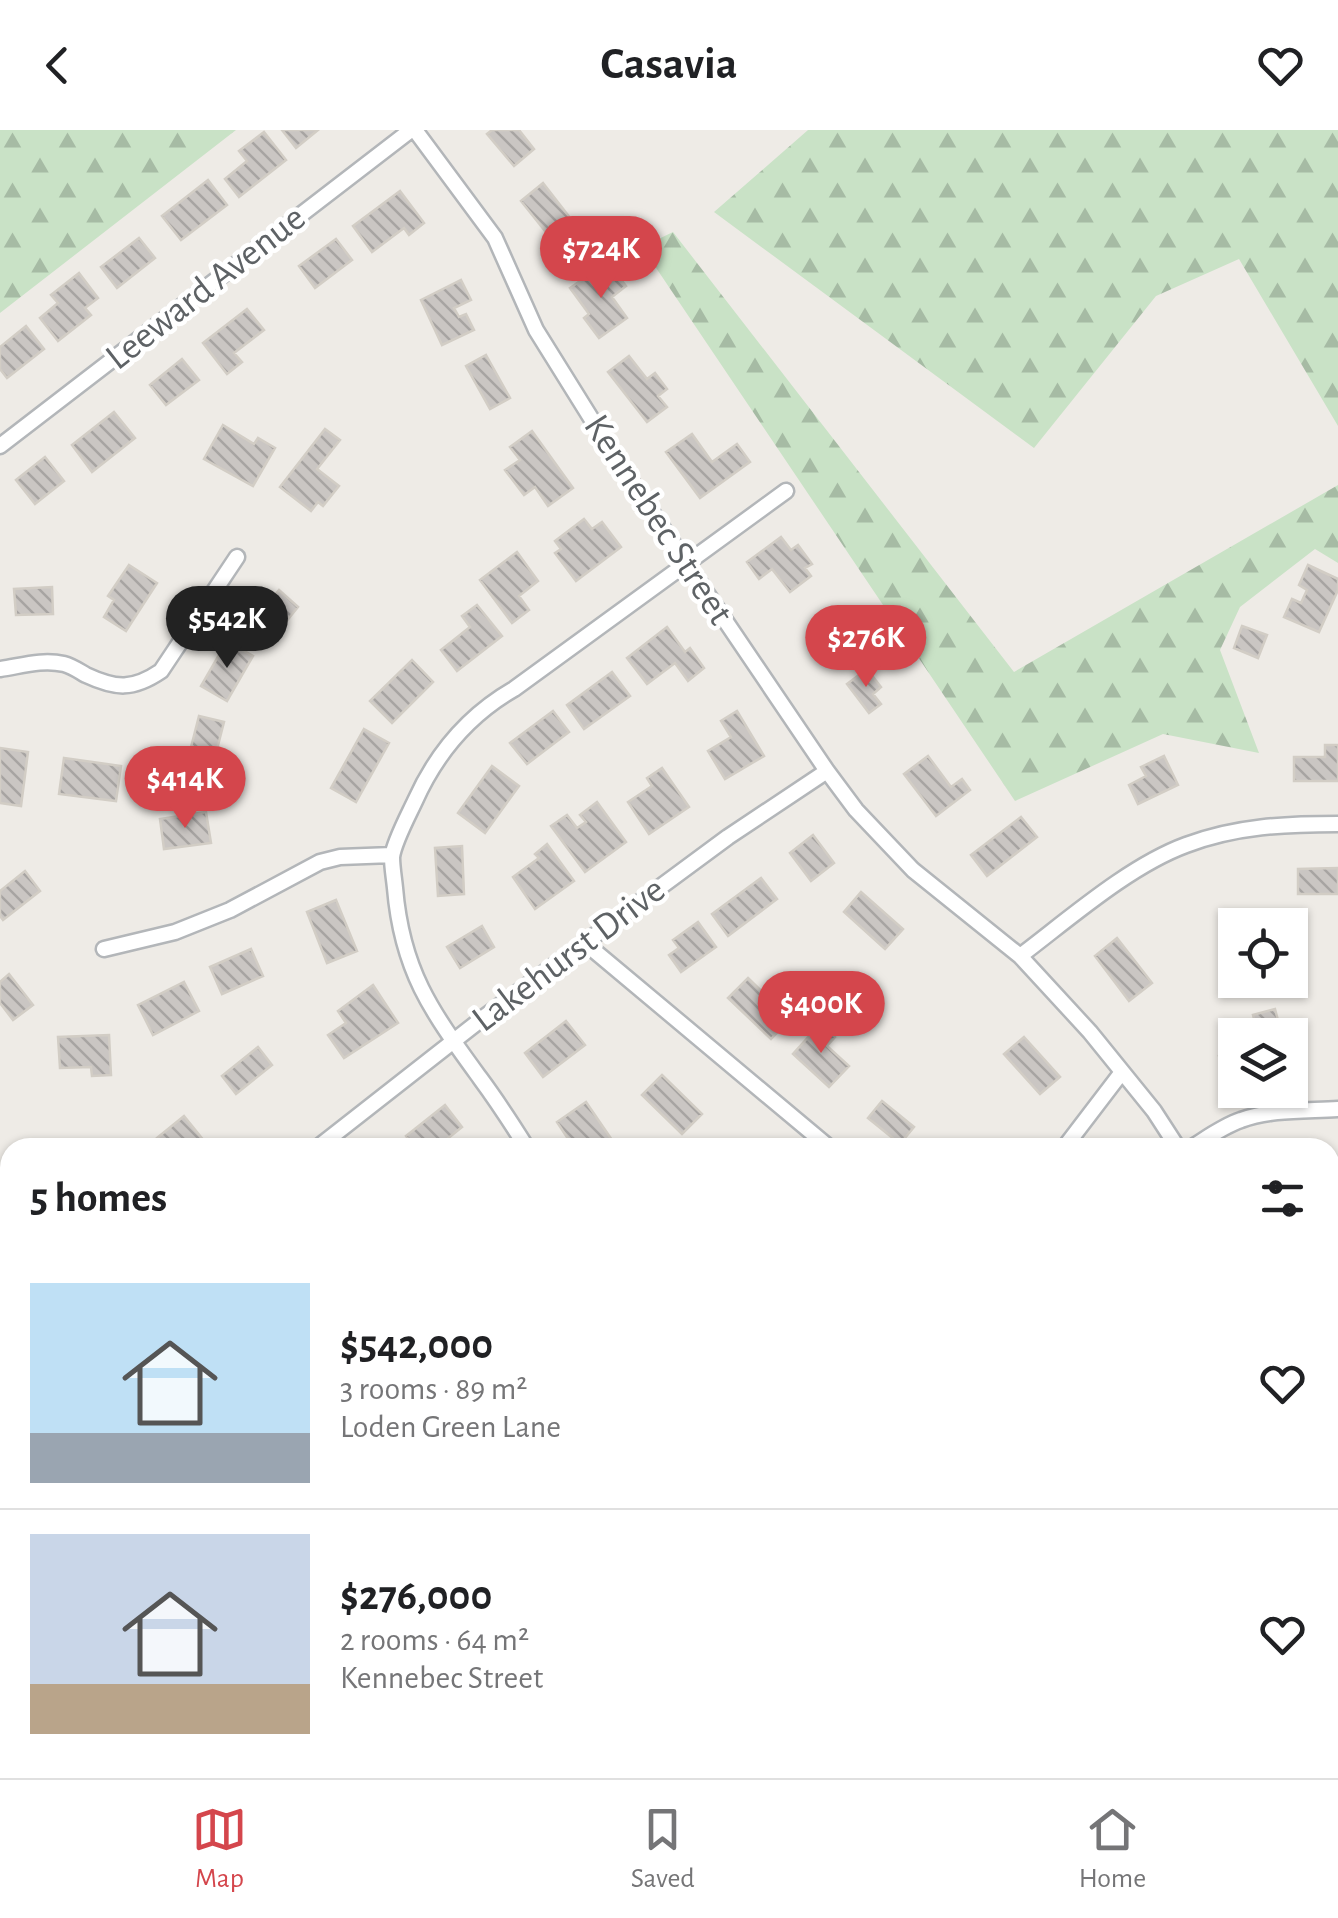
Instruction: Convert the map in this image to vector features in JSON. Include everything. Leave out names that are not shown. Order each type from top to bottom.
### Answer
[{"type":"street","name":"Leeward Avenue","points":[[0,446],[413,130]]},
{"type":"street","name":"Kennebec Street","points":[[413,130],[495,238],[536,330],[622,468],[856,810],[913,870],[1020,956],[1090,1032],[1154,1110],[1172,1138]]},
{"type":"street","points":[[521,1138],[452,1042],[415,976],[401,937],[392,855],[427,773],[466,725],[786,491]]},
{"type":"street","points":[[0,669],[46,662],[66,665],[122,687],[143,683],[161,671],[237,557]]},
{"type":"street","name":"Lakehurst Drive","points":[[330,1138],[585,943],[827,770]]},
{"type":"street","points":[[1020,956],[1131,874],[1185,845],[1264,826],[1338,824]]},
{"type":"street","points":[[104,949],[174,932],[230,910],[320,862],[340,857],[392,855]]},
{"type":"street","points":[[585,943],[818,1138]]},
{"type":"street","points":[[1072,1138],[1122,1072]]},
{"type":"street","points":[[1206,1138],[1246,1118],[1338,1110]]},
{"type":"green space","points":[[0,130],[236,130],[0,313]]},
{"type":"green space","points":[[808,130],[1338,130],[1338,426],[1239,259],[1156,296],[1034,448],[714,212]]},
{"type":"green space","points":[[673,232],[1014,672],[1338,485],[1338,563],[1315,549],[1240,607],[1220,650],[1259,753],[1163,734],[1015,801],[642,247]]},
{"type":"building","points":[[282,130],[318,130],[296,148]]},
{"type":"building","points":[[492,130],[519,130],[534,149],[514,166],[487,134]]},
{"type":"building","points":[[264,132],[286,160],[239,197],[225,179],[247,161],[239,151]]},
{"type":"building","points":[[208,180],[227,205],[181,240],[162,216]]},
{"type":"building","points":[[543,183],[571,219],[549,236],[521,201]]},
{"type":"building","points":[[400,191],[424,223],[409,235],[404,228],[372,252],[353,226]]},
{"type":"building","points":[[139,238],[155,258],[117,288],[101,267]]},
{"type":"building","points":[[336,239],[352,260],[315,288],[299,266]]},
{"type":"building","points":[[612,268],[626,286],[612,297],[627,318],[599,338],[584,318],[589,314],[570,288],[593,272],[598,278]]},
{"type":"building","points":[[79,273],[98,298],[85,308],[91,315],[58,341],[40,318],[58,303],[51,295]]},
{"type":"building","points":[[461,280],[471,300],[454,308],[459,317],[466,314],[474,330],[442,345],[421,300]]},
{"type":"building","points":[[247,309],[264,330],[234,353],[242,362],[227,374],[203,343]]},
{"type":"building","points":[[26,326],[44,349],[7,378],[0,369],[0,347]]},
{"type":"building","points":[[486,355],[510,398],[490,409],[466,366]]},
{"type":"building","points":[[629,356],[647,379],[655,373],[667,389],[658,396],[667,407],[647,422],[608,372]]},
{"type":"building","points":[[182,359],[199,380],[166,405],[150,385]]},
{"type":"building","points":[[114,412],[135,438],[92,472],[72,445]]},
{"type":"building","points":[[223,425],[254,444],[258,438],[275,448],[253,486],[204,459]]},
{"type":"building","points":[[325,429],[340,440],[317,469],[339,486],[323,506],[318,502],[311,511],[280,487]]},
{"type":"building","points":[[532,431],[573,488],[548,506],[535,487],[524,495],[505,470],[520,460],[510,447]]},
{"type":"building","points":[[692,434],[712,462],[737,444],[750,462],[700,498],[666,452]]},
{"type":"building","points":[[45,457],[64,481],[35,504],[16,480]]},
{"type":"building","points":[[584,519],[592,529],[602,522],[621,547],[576,581],[555,553],[561,549],[555,541]]},
{"type":"building","points":[[781,537],[791,550],[798,545],[812,564],[805,568],[811,576],[790,592],[772,569],[759,579],[747,562]]},
{"type":"building","points":[[517,552],[538,581],[519,596],[529,610],[512,623],[480,580]]},
{"type":"building","points":[[129,565],[157,583],[126,631],[104,617],[114,600],[108,596]]},
{"type":"building","points":[[1308,565],[1338,579],[1338,590],[1319,632],[1284,617],[1292,599],[1301,603],[1307,590],[1299,585]]},
{"type":"building","points":[[52,587],[53,614],[16,615],[14,589]]},
{"type":"building","points":[[279,590],[298,607],[273,638],[253,621]]},
{"type":"building","points":[[477,605],[502,636],[457,671],[441,650],[470,627],[462,616]]},
{"type":"building","points":[[846,609],[862,638],[835,652],[820,624]]},
{"type":"building","points":[[1242,626],[1267,635],[1258,658],[1234,648]]},
{"type":"building","points":[[667,627],[685,652],[690,648],[704,668],[688,681],[675,663],[647,684],[627,658]]},
{"type":"building","points":[[227,641],[253,656],[227,701],[201,686]]},
{"type":"building","points":[[412,660],[433,682],[392,723],[370,701]]},
{"type":"building","points":[[867,669],[881,687],[873,694],[881,704],[869,713],[847,684]]},
{"type":"building","points":[[612,672],[630,696],[584,729],[567,705]]},
{"type":"building","points":[[553,711],[569,732],[527,764],[510,743]]},
{"type":"building","points":[[737,711],[764,756],[725,779],[708,751],[731,737],[721,721]]},
{"type":"building","points":[[199,716],[224,722],[214,761],[189,755]]},
{"type":"building","points":[[364,729],[389,743],[356,802],[331,788]]},
{"type":"building","points":[[1325,745],[1338,745],[1338,781],[1294,781],[1294,757],[1325,757]]},
{"type":"building","points":[[0,748],[28,752],[21,806],[0,803]]},
{"type":"building","points":[[928,756],[951,787],[962,779],[970,790],[936,816],[904,774]]},
{"type":"building","points":[[1164,756],[1178,785],[1138,804],[1129,785],[1146,776],[1141,767]]},
{"type":"building","points":[[64,758],[121,766],[116,801],[59,794]]},
{"type":"building","points":[[492,766],[519,786],[485,833],[458,813]]},
{"type":"building","points":[[662,768],[689,807],[649,834],[628,802],[652,786],[647,778]]},
{"type":"building","points":[[597,802],[626,842],[585,872],[551,826],[567,815],[577,828],[586,822],[580,815]]},
{"type":"building","points":[[206,812],[211,843],[164,849],[160,819]]},
{"type":"building","points":[[1021,817],[1037,837],[987,876],[971,855]]},
{"type":"building","points":[[813,835],[834,863],[811,881],[790,853]]},
{"type":"building","points":[[547,844],[574,881],[535,909],[513,877],[539,858],[535,854]]},
{"type":"building","points":[[462,846],[464,894],[438,896],[435,848]]},
{"type":"building","points":[[1338,868],[1338,894],[1298,894],[1298,869]]},
{"type":"building","points":[[25,871],[40,891],[3,920],[0,891]]},
{"type":"building","points":[[761,878],[777,899],[728,936],[712,914]]},
{"type":"building","points":[[861,892],[903,929],[885,949],[844,912]]},
{"type":"building","points":[[336,900],[357,951],[327,963],[307,912]]},
{"type":"building","points":[[698,922],[716,947],[681,972],[669,955],[679,948],[673,940]]},
{"type":"building","points":[[482,926],[494,947],[460,968],[447,947]]},
{"type":"building","points":[[1117,938],[1152,983],[1129,1001],[1095,956]]},
{"type":"building","points":[[251,949],[263,976],[222,994],[210,967]]},
{"type":"building","points":[[9,974],[33,1005],[13,1020],[0,1003],[0,982]]},
{"type":"building","points":[[748,978],[790,1019],[771,1039],[728,998]]},
{"type":"building","points":[[184,982],[199,1011],[153,1035],[138,1005]]},
{"type":"building","points":[[373,985],[398,1023],[344,1058],[328,1035],[346,1023],[338,1011]]},
{"type":"building","points":[[1275,1009],[1277,1018],[1254,1018],[1253,1015]]},
{"type":"building","points":[[566,1021],[585,1045],[543,1077],[525,1053]]},
{"type":"building","points":[[820,1024],[835,1037],[827,1046],[849,1066],[829,1087],[793,1054]]},
{"type":"building","points":[[109,1035],[111,1075],[92,1076],[91,1067],[60,1068],[58,1037]]},
{"type":"building","points":[[1024,1037],[1060,1077],[1040,1094],[1004,1054]]},
{"type":"building","points":[[258,1047],[272,1065],[236,1094],[222,1076]]},
{"type":"building","points":[[662,1075],[702,1114],[682,1134],[642,1095]]},
{"type":"building","points":[[882,1101],[914,1127],[905,1138],[893,1138],[868,1118]]},
{"type":"building","points":[[586,1102],[611,1138],[567,1138],[557,1122]]},
{"type":"building","points":[[445,1105],[462,1127],[448,1138],[406,1136]]},
{"type":"building","points":[[184,1116],[201,1138],[157,1138]]}]
